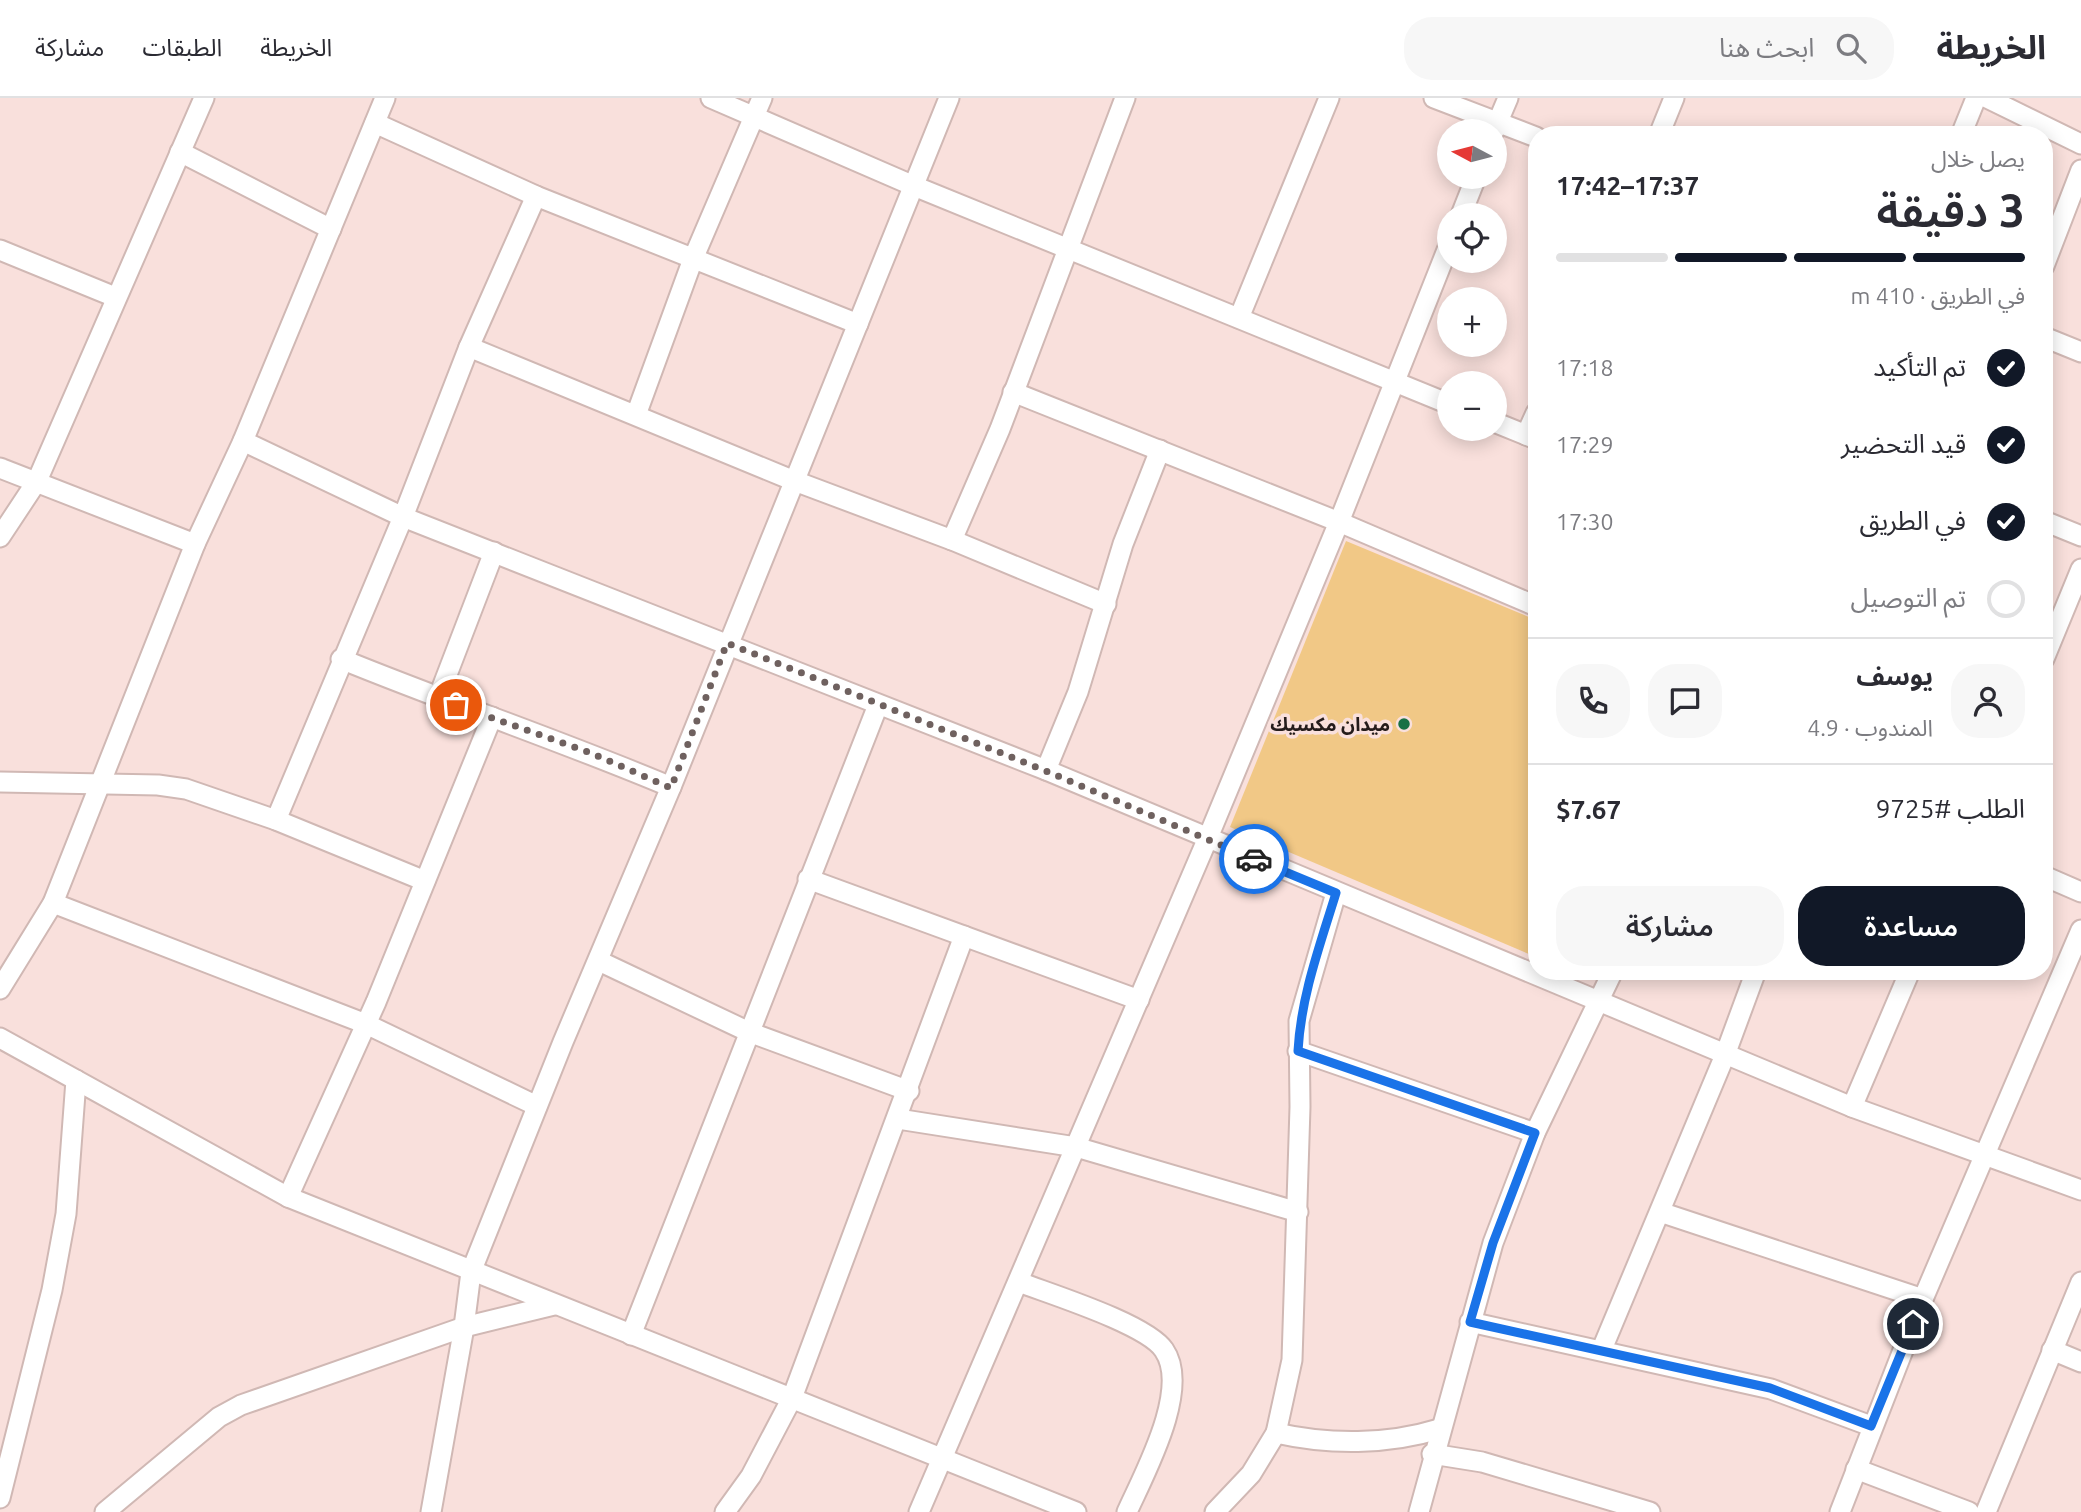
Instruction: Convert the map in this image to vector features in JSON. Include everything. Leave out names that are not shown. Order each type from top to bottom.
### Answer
[{"type":"street","points":[[0,537],[37,481],[204,98]]},
{"type":"street","points":[[0,989],[53,904],[195,544],[243,441],[385,98]]},
{"type":"street","points":[[711,98],[758,107],[914,186],[1068,246],[1437,399]]},
{"type":"street","points":[[431,1512],[464,1327],[471,1272],[537,1106],[671,788],[792,480],[858,324],[948,98]]},
{"type":"street","points":[[952,540],[980,480],[1125,98]]},
{"type":"street","points":[[1239,318],[1328,98]]},
{"type":"street","points":[[1434,98],[1479,119]]},
{"type":"street","points":[[1499,119],[1508,98]]},
{"type":"street","points":[[1663,126],[1674,98]]},
{"type":"street","points":[[1965,126],[1976,98]]},
{"type":"street","points":[[1987,98],[2044,126]]},
{"type":"street","points":[[636,415],[693,260],[758,107]]},
{"type":"street","points":[[375,123],[536,196],[858,324]]},
{"type":"street","points":[[1507,130],[1528,135]]},
{"type":"street","points":[[2053,130],[2081,144]]},
{"type":"street","points":[[180,152],[331,229]]},
{"type":"street","points":[[2053,243],[2081,170]]},
{"type":"street","points":[[276,820],[341,659],[403,517],[469,347],[536,196]]},
{"type":"street","points":[[0,250],[115,297]]},
{"type":"street","points":[[919,1512],[1207,839],[1339,522],[1438,273]]},
{"type":"street","points":[[2053,341],[2081,352]]},
{"type":"street","points":[[469,347],[792,480],[952,540],[1106,604]]},
{"type":"street","points":[[1013,392],[1339,522],[1528,603]]},
{"type":"street","points":[[1507,427],[1528,435]]},
{"type":"street","points":[[243,441],[403,517],[1046,771],[1528,973]]},
{"type":"street","points":[[1046,771],[1079,692],[1140,496],[1160,450]]},
{"type":"street","points":[[0,468],[195,544]]},
{"type":"street","points":[[2053,525],[2081,536]]},
{"type":"street","points":[[438,698],[494,552]]},
{"type":"street","points":[[2053,637],[2081,569]]},
{"type":"street","points":[[341,659],[671,788]]},
{"type":"street","points":[[631,1335],[878,705]]},
{"type":"street","points":[[288,1197],[366,1024],[492,717]]},
{"type":"street","points":[[0,782],[159,785],[186,789],[276,820],[425,881]]},
{"type":"street","points":[[808,879],[1139,1000]]},
{"type":"street","points":[[2053,880],[2081,892]]},
{"type":"street","points":[[1215,1512],[1251,1474],[1276,1433],[1292,1360],[1298,1212],[1299,1021],[1336,893]]},
{"type":"street","points":[[53,904],[366,1024],[537,1106]]},
{"type":"street","points":[[1840,1512],[1871,1426],[1923,1299],[2081,930]]},
{"type":"street","points":[[724,1512],[751,1476],[792,1398],[909,1091],[964,936]]},
{"type":"street","points":[[599,961],[749,1032],[909,1091]]},
{"type":"street","points":[[1545,980],[1852,1107],[2081,1190]]},
{"type":"street","points":[[1419,1512],[1432,1454],[1493,1243],[1535,1133],[1609,980]]},
{"type":"street","points":[[1602,1349],[1725,1055],[1753,980]]},
{"type":"street","points":[[1852,1107],[1906,980]]},
{"type":"street","points":[[0,1038],[288,1197],[1076,1512]]},
{"type":"street","points":[[1298,1051],[1535,1133]]},
{"type":"street","points":[[0,1498],[52,1290],[66,1214],[76,1080]]},
{"type":"street","points":[[898,1119],[1076,1147],[1298,1212]]},
{"type":"street","points":[[1660,1212],[1923,1299]]},
{"type":"street","points":[[1018,1282],[1138,1330],[1164,1349],[1170,1369],[1171,1399],[1166,1426],[1127,1512]]},
{"type":"street","points":[[1986,1512],[2081,1282]]},
{"type":"street","points":[[105,1512],[219,1417],[242,1405],[464,1327],[554,1305]]},
{"type":"street","points":[[1470,1322],[1770,1388],[1871,1426]]},
{"type":"street","points":[[2052,1350],[2081,1362]]},
{"type":"street","points":[[1276,1433],[1312,1441],[1385,1440],[1412,1437],[1439,1429]]},
{"type":"street","points":[[1432,1454],[1507,1468],[1650,1512]]},
{"type":"street","points":[[1856,1469],[1969,1512]]},
{"type":"shaded area","name":"ميدان مكسيك","points":[[1346,541],[1528,617],[1528,954],[1230,827]]},
{"type":"way so far","points":[[456,705],[591,753],[671,788],[727,643],[1046,771],[1254,859]]},
{"type":"place","name":"ميدان مكسيك","points":[[1404,724]]},
{"type":"route","points":[[1254,859],[1336,893],[1299,1021],[1298,1051],[1535,1133],[1493,1243],[1470,1322],[1770,1388],[1871,1426],[1913,1324]]}]
